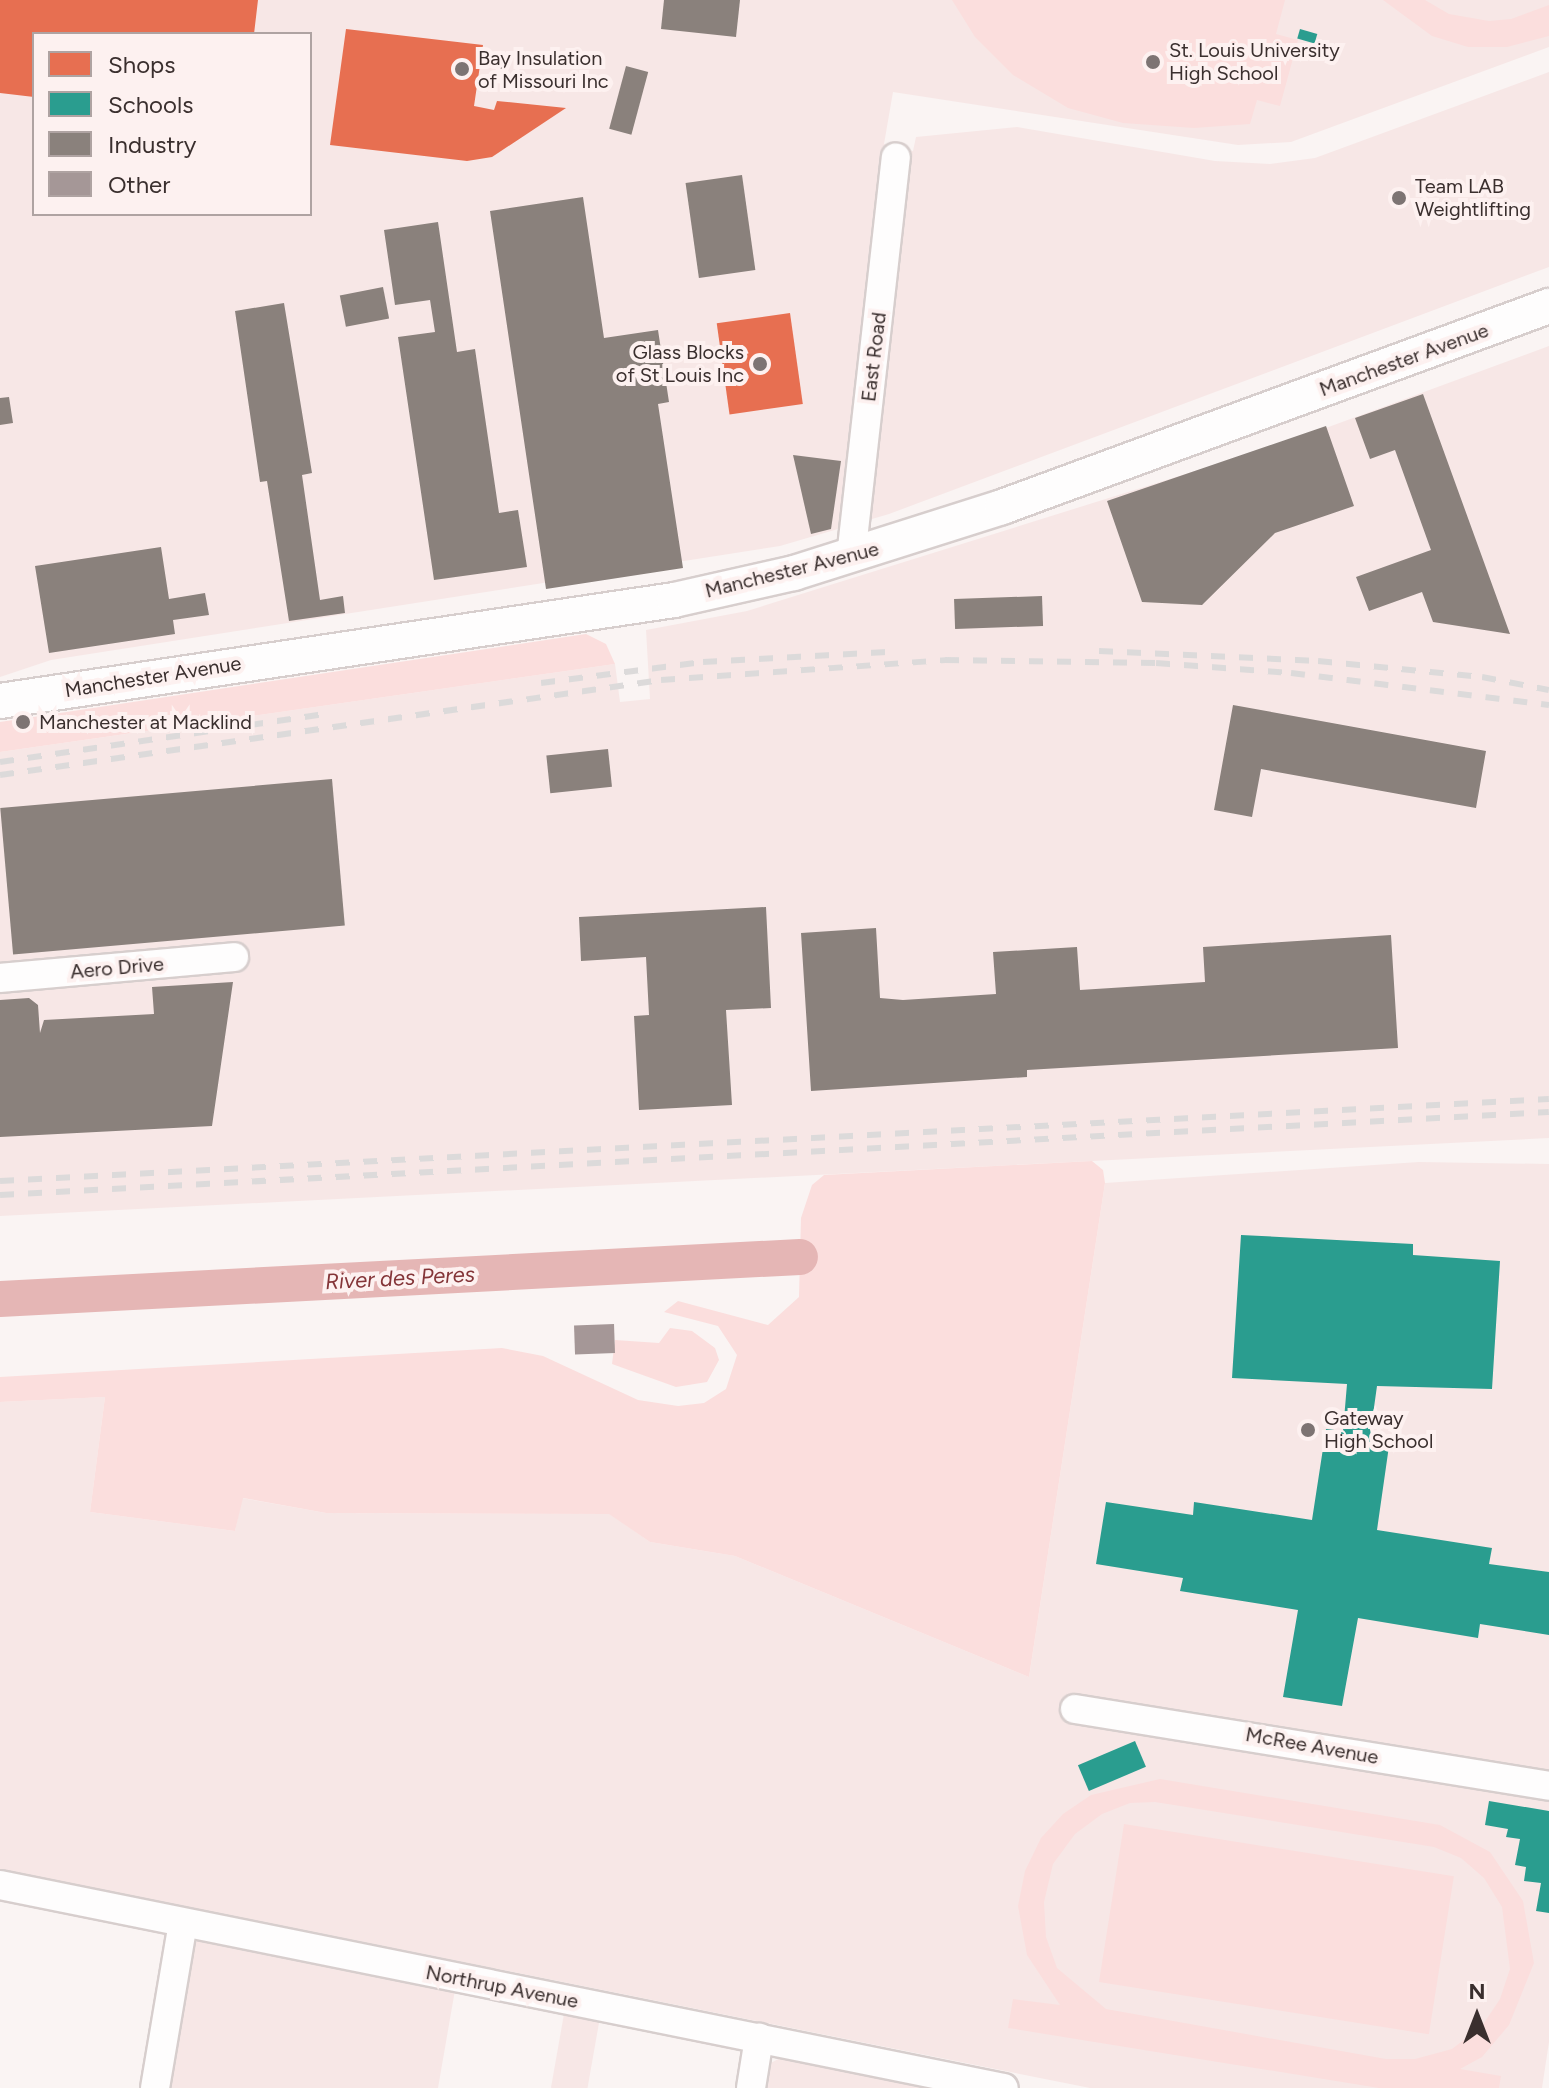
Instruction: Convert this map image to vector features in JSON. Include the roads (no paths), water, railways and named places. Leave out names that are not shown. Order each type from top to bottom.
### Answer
[{"type":"main road","name":"Manchester Avenue","points":[[0,701],[674,600],[851,557],[1549,306]]},
{"type":"street","name":"East Road","points":[[851,557],[896,158]]},
{"type":"street","name":"Aero Drive","points":[[0,978],[234,957]]},
{"type":"street","name":"McRee Avenue","points":[[1075,1709],[1549,1786]]},
{"type":"street","name":"Northrup Avenue","points":[[0,1885],[1004,2088]]},
{"type":"street","points":[[155,2088],[183,1923]]},
{"type":"street","points":[[751,2088],[759,2038]]},
{"type":"waterway","name":"River des Peres","points":[[0,1299],[800,1257]]},
{"type":"railway","points":[[1099,651],[1318,661],[1482,677],[1549,690]]},
{"type":"railway","points":[[541,683],[703,662],[887,652]]},
{"type":"railway","points":[[0,775],[661,680],[945,660],[1156,663],[1291,673],[1549,705]]},
{"type":"railway","points":[[0,762],[331,713]]},
{"type":"railway","points":[[0,1181],[1549,1099]]},
{"type":"railway","points":[[0,1195],[1549,1112]]},
{"type":"place","name":"St. Louis University High School","points":[[1153,62]]},
{"type":"place","name":"Bay Insulation of Missouri Inc","points":[[462,69]]},
{"type":"place","name":"Team LAB Weightlifting","points":[[1399,198]]},
{"type":"place","name":"Glass Blocks of St Louis Inc","points":[[760,364]]},
{"type":"place","name":"Manchester at Macklind","points":[[23,722]]},
{"type":"place","name":"Gateway High School","points":[[1308,1430]]}]
